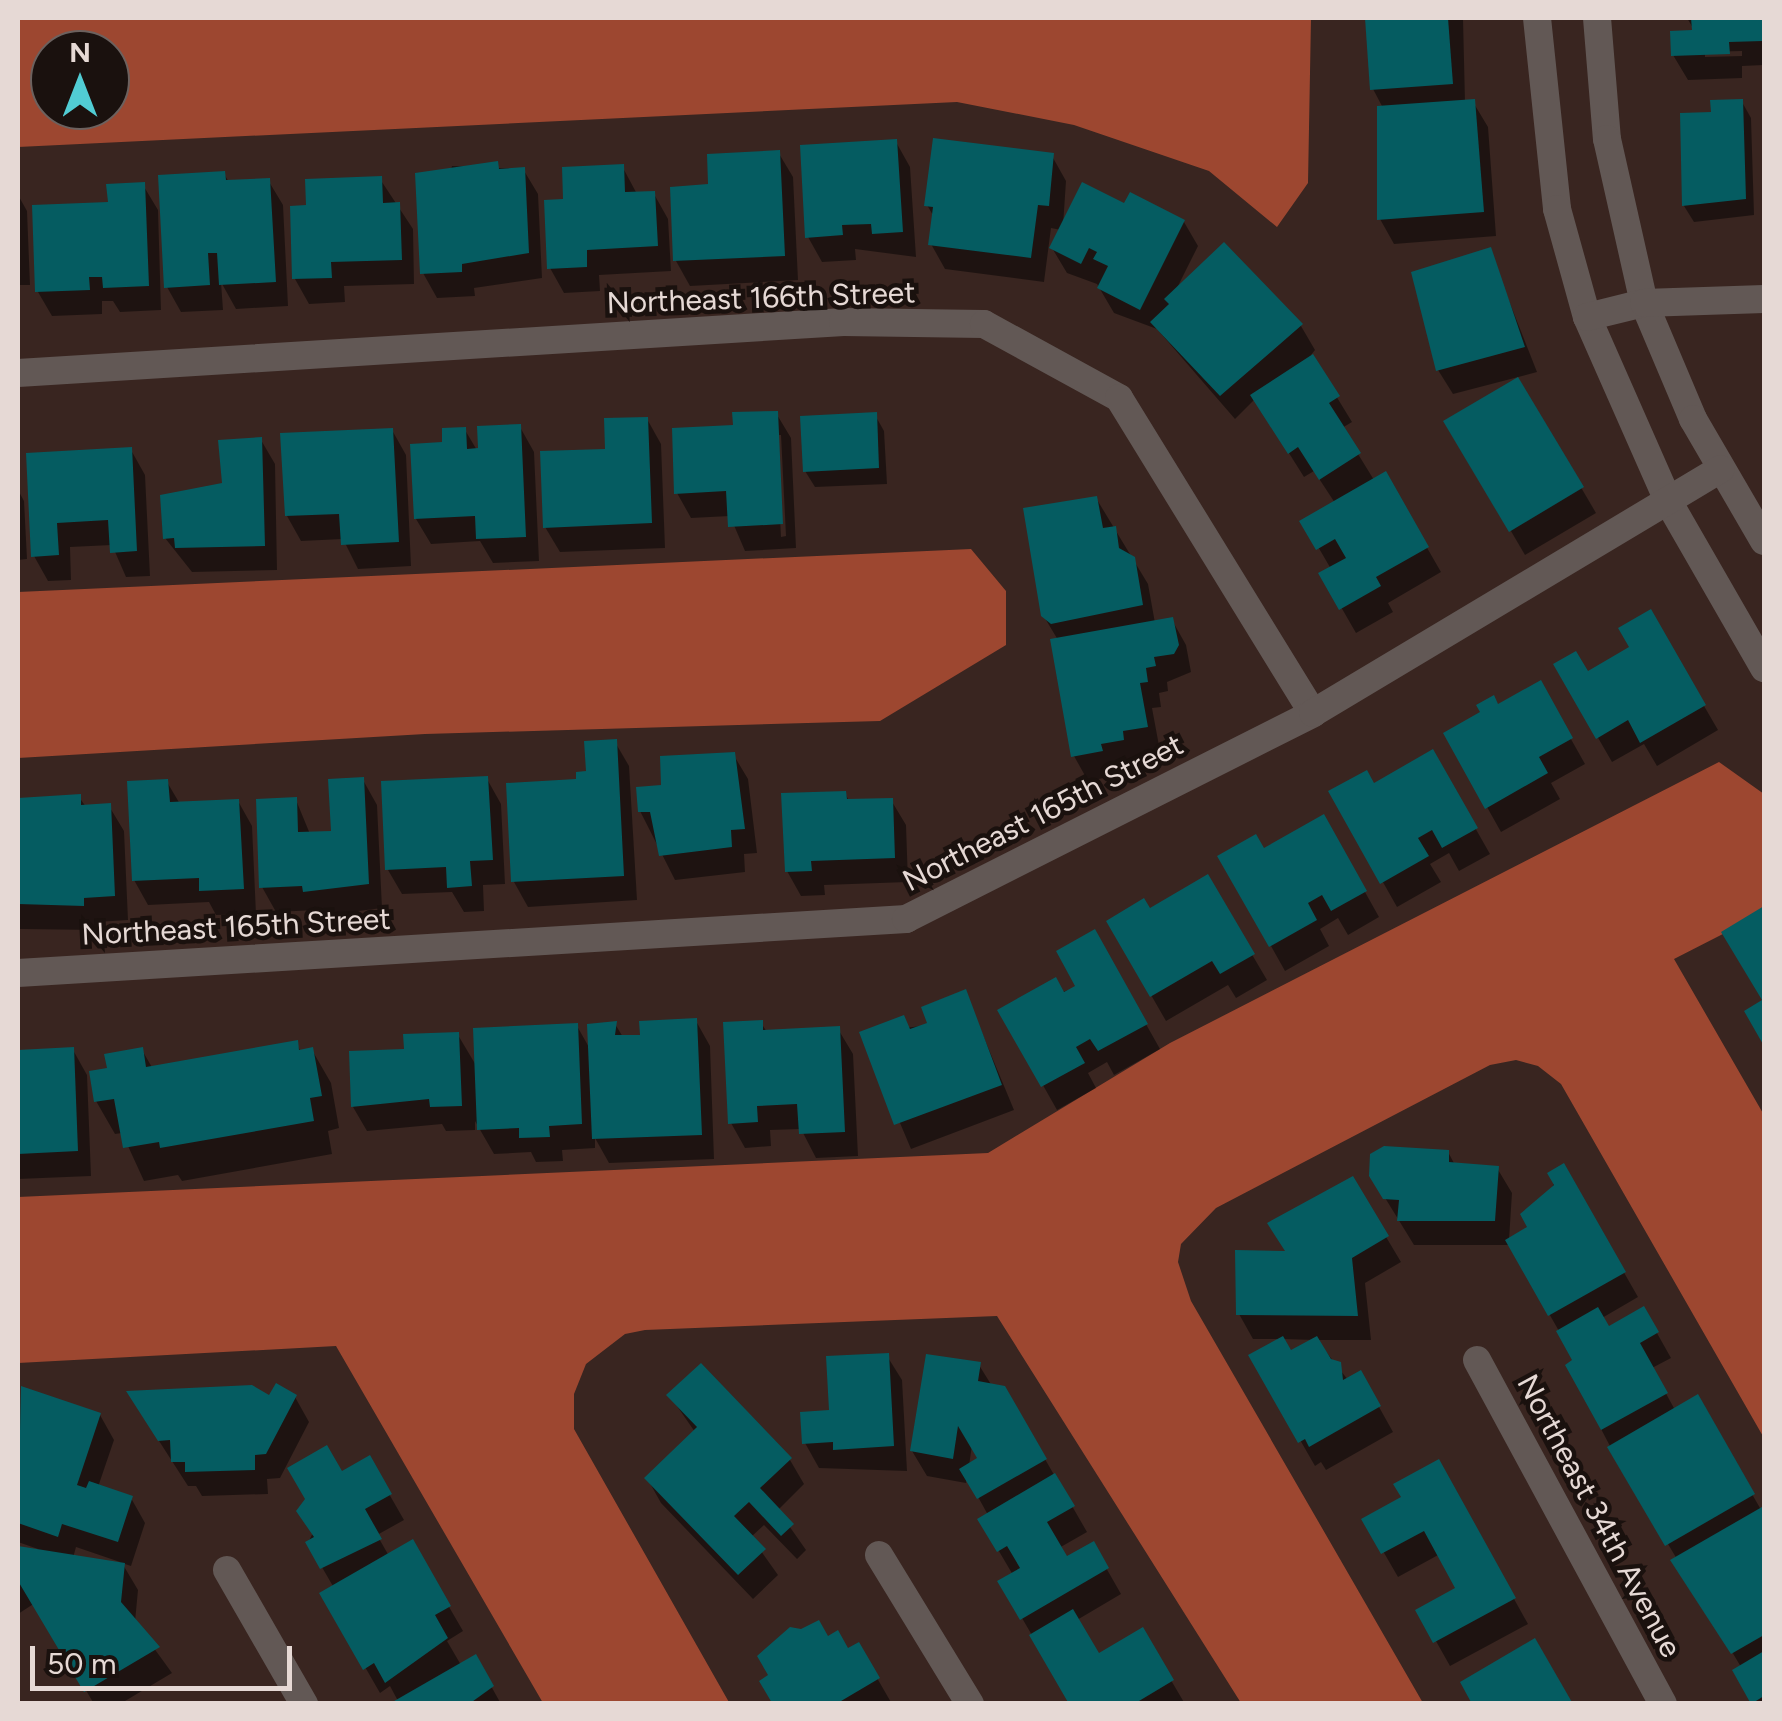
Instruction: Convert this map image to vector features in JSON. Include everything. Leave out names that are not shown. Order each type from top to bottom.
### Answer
[{"type":"street","points":[[1537,18],[1557,209],[1587,317],[1668,501],[1764,668]]},
{"type":"street","points":[[1597,18],[1607,140],[1644,303],[1720,469],[1764,541]]},
{"type":"street","points":[[1587,317],[1644,303],[1764,298]]},
{"type":"street","name":"Northeast 166th Street","points":[[18,373],[843,322],[984,324],[1119,398],[1313,713]]},
{"type":"street","name":"Northeast 165th Street","points":[[18,973],[906,919],[1313,713],[1720,469]]},
{"type":"street","name":"Northeast 34th Avenue","points":[[1477,1360],[1663,1704]]},
{"type":"street","points":[[878,1554],[970,1704]]},
{"type":"street","points":[[227,1570],[304,1704]]},
{"type":"shaded area","points":[[18,18],[1311,18],[1308,183],[1277,227],[1209,171],[1074,125],[957,102],[18,147]]},
{"type":"shaded area","points":[[971,549],[1006,591],[1006,645],[880,721],[425,734],[18,758],[18,592]]},
{"type":"shaded area","points":[[1719,762],[1764,794],[1764,913],[1674,959],[1764,1115],[1764,1438],[1561,1084],[1538,1066],[1516,1060],[1490,1065],[1216,1208],[1181,1244],[1178,1262],[1191,1301],[1423,1703],[1241,1703],[997,1316],[645,1330],[625,1334],[586,1364],[574,1394],[574,1429],[730,1704],[543,1703],[336,1346],[18,1363],[18,1197],[988,1153],[1170,1043]]},
{"type":"building","points":[[1365,18],[1448,18],[1453,84],[1370,90]]},
{"type":"building","points":[[1691,18],[1764,18],[1763,41],[1729,42],[1730,54],[1671,56],[1670,31],[1692,30]]},
{"type":"building","points":[[1475,99],[1484,212],[1377,220],[1377,106]]},
{"type":"building","points":[[1743,99],[1746,199],[1682,206],[1680,113],[1711,112],[1710,100]]},
{"type":"building","points":[[933,138],[1054,153],[1049,206],[1038,205],[1031,258],[928,245],[933,207],[924,206]]},
{"type":"building","points":[[897,139],[903,232],[872,234],[871,224],[842,225],[843,235],[805,238],[800,145]]},
{"type":"building","points":[[780,150],[785,256],[673,261],[670,187],[708,184],[707,154]]},
{"type":"building","points":[[498,161],[499,169],[525,167],[529,253],[462,264],[462,272],[420,274],[415,173]]},
{"type":"building","points":[[624,164],[625,192],[655,191],[658,246],[587,250],[587,267],[547,269],[544,200],[563,199],[562,167]]},
{"type":"building","points":[[225,171],[226,180],[270,178],[276,282],[219,285],[217,253],[208,253],[210,285],[164,288],[158,175]]},
{"type":"building","points":[[382,176],[383,203],[400,202],[402,260],[331,262],[332,278],[292,279],[290,206],[306,205],[305,179]]},
{"type":"building","points":[[145,182],[149,286],[103,288],[102,277],[89,277],[90,290],[35,292],[32,205],[108,202],[106,184]]},
{"type":"building","points":[[1082,182],[1124,203],[1130,192],[1185,220],[1140,310],[1097,288],[1108,266],[1093,259],[1097,252],[1089,248],[1081,264],[1049,248]]},
{"type":"building","points":[[1224,242],[1303,324],[1220,396],[1150,322],[1169,304],[1164,299]]},
{"type":"building","points":[[1491,247],[1525,347],[1436,371],[1411,272]]},
{"type":"building","points":[[1313,354],[1340,396],[1329,403],[1361,453],[1319,480],[1298,447],[1288,454],[1250,395]]},
{"type":"building","points":[[1518,377],[1584,487],[1509,532],[1443,421]]},
{"type":"building","points":[[778,411],[783,524],[728,527],[726,491],[674,494],[672,428],[733,425],[732,412]]},
{"type":"building","points":[[877,412],[879,468],[803,472],[800,416]]},
{"type":"building","points":[[648,417],[652,523],[543,528],[540,451],[605,449],[604,418]]},
{"type":"building","points":[[521,424],[526,537],[476,539],[475,516],[414,519],[410,444],[442,442],[442,428],[466,427],[467,449],[478,448],[477,426]]},
{"type":"building","points":[[393,428],[399,542],[341,545],[339,514],[285,516],[280,433]]},
{"type":"building","points":[[262,437],[265,546],[175,548],[174,538],[163,539],[160,495],[222,483],[218,440]]},
{"type":"building","points":[[132,447],[137,551],[110,553],[108,520],[57,523],[59,555],[31,557],[26,453]]},
{"type":"building","points":[[1386,471],[1429,547],[1376,577],[1381,586],[1339,610],[1318,573],[1346,558],[1335,539],[1316,550],[1299,521]]},
{"type":"building","points":[[1097,496],[1103,528],[1116,526],[1119,548],[1135,557],[1143,605],[1051,624],[1041,616],[1023,508]]},
{"type":"building","points":[[1651,609],[1706,705],[1640,743],[1628,720],[1596,739],[1553,664],[1576,651],[1588,671],[1629,647],[1618,628]]},
{"type":"building","points":[[1173,617],[1179,645],[1174,654],[1154,657],[1156,666],[1146,668],[1148,682],[1140,683],[1148,727],[1123,731],[1124,740],[1101,744],[1103,751],[1071,757],[1050,639]]},
{"type":"building","points":[[1541,680],[1573,738],[1539,757],[1548,773],[1485,809],[1443,733],[1480,712],[1476,705],[1494,695],[1498,704]]},
{"type":"building","points":[[617,739],[624,876],[511,882],[506,783],[576,779],[576,772],[586,771],[584,741]]},
{"type":"building","points":[[1433,749],[1478,828],[1442,848],[1432,830],[1418,838],[1429,856],[1380,884],[1328,791],[1367,770],[1374,783]]},
{"type":"building","points":[[735,752],[745,829],[731,830],[732,847],[659,856],[650,812],[638,812],[636,787],[661,785],[660,756]]},
{"type":"building","points":[[488,776],[493,860],[470,861],[472,886],[447,888],[446,867],[385,870],[381,781]]},
{"type":"building","points":[[364,777],[369,884],[303,892],[302,886],[259,888],[256,799],[297,797],[298,832],[331,831],[328,779]]},
{"type":"building","points":[[168,779],[170,802],[239,799],[244,889],[199,891],[199,878],[132,881],[127,781]]},
{"type":"building","points":[[846,791],[847,799],[893,798],[895,858],[811,861],[812,871],[785,872],[781,793]]},
{"type":"building","points":[[81,794],[81,805],[111,803],[115,896],[84,898],[84,906],[18,904],[18,798]]},
{"type":"building","points":[[1324,814],[1367,891],[1331,911],[1322,895],[1308,903],[1317,920],[1269,947],[1217,856],[1256,834],[1264,848]]},
{"type":"building","points":[[1208,874],[1255,954],[1220,974],[1212,961],[1150,997],[1106,921],[1144,898],[1150,908]]},
{"type":"building","points":[[1764,906],[1764,1046],[1744,1011],[1762,1000],[1721,932]]},
{"type":"building","points":[[1095,929],[1148,1024],[1098,1051],[1090,1039],[1076,1047],[1085,1063],[1041,1087],[997,1010],[1056,977],[1064,992],[1075,986],[1056,951]]},
{"type":"building","points":[[966,989],[1002,1085],[894,1125],[859,1032],[904,1015],[910,1029],[927,1023],[921,1007]]},
{"type":"building","points":[[697,1018],[702,1135],[592,1139],[587,1024],[617,1021],[615,1035],[640,1035],[639,1021]]},
{"type":"building","points":[[763,1020],[763,1030],[840,1026],[845,1132],[799,1134],[797,1104],[757,1106],[758,1122],[728,1124],[723,1022]]},
{"type":"building","points":[[578,1023],[582,1124],[549,1126],[550,1137],[519,1138],[519,1128],[477,1130],[473,1028]]},
{"type":"building","points":[[459,1032],[462,1106],[430,1107],[429,1099],[351,1107],[349,1051],[404,1049],[403,1034]]},
{"type":"building","points":[[298,1040],[299,1050],[313,1047],[322,1096],[310,1098],[314,1121],[160,1148],[159,1142],[123,1148],[114,1099],[94,1102],[89,1071],[107,1068],[104,1054],[143,1047],[146,1067]]},
{"type":"building","points":[[74,1047],[78,1151],[18,1154],[18,1050]]},
{"type":"building","points":[[1384,1146],[1449,1150],[1449,1162],[1499,1166],[1495,1221],[1397,1221],[1399,1200],[1383,1199],[1369,1176],[1370,1154]]},
{"type":"building","points":[[1564,1163],[1626,1272],[1548,1316],[1505,1240],[1527,1227],[1520,1214],[1554,1185],[1547,1173]]},
{"type":"building","points":[[1353,1176],[1389,1236],[1352,1258],[1358,1316],[1236,1315],[1235,1250],[1285,1251],[1267,1223]]},
{"type":"building","points":[[1644,1306],[1659,1332],[1640,1343],[1668,1393],[1601,1430],[1565,1365],[1572,1360],[1556,1331],[1598,1307],[1609,1326]]},
{"type":"building","points":[[1283,1336],[1291,1350],[1317,1336],[1331,1359],[1341,1362],[1343,1380],[1361,1370],[1381,1406],[1309,1447],[1305,1439],[1298,1443],[1248,1355]]},
{"type":"building","points":[[889,1353],[894,1446],[833,1450],[833,1442],[802,1444],[800,1412],[829,1410],[826,1356]]},
{"type":"building","points":[[926,1354],[981,1362],[978,1381],[1005,1386],[1047,1459],[977,1499],[959,1469],[977,1458],[958,1426],[953,1459],[910,1451]]},
{"type":"building","points":[[701,1363],[792,1458],[760,1488],[794,1524],[781,1536],[749,1502],[734,1516],[766,1549],[738,1575],[644,1478],[697,1427],[666,1395]]},
{"type":"building","points":[[276,1383],[297,1395],[266,1454],[255,1455],[255,1470],[185,1472],[185,1462],[171,1462],[170,1440],[158,1441],[126,1391],[252,1385],[269,1395]]},
{"type":"building","points":[[21,1386],[101,1413],[77,1485],[86,1488],[89,1481],[133,1496],[118,1542],[62,1524],[58,1537],[18,1523]]},
{"type":"building","points":[[1698,1394],[1755,1494],[1665,1546],[1607,1447]]},
{"type":"building","points":[[327,1445],[342,1471],[370,1455],[392,1494],[365,1509],[382,1539],[320,1569],[305,1542],[314,1537],[296,1511],[305,1499],[287,1468]]},
{"type":"building","points":[[1439,1459],[1516,1598],[1433,1643],[1415,1610],[1455,1588],[1424,1531],[1381,1554],[1361,1519],[1401,1497],[1393,1484]]},
{"type":"building","points":[[1055,1473],[1075,1506],[1047,1522],[1067,1556],[1094,1541],[1109,1568],[1020,1620],[997,1581],[1020,1568],[1007,1546],[997,1552],[977,1519]]},
{"type":"building","points":[[1762,1507],[1764,1635],[1731,1654],[1670,1560]]},
{"type":"building","points":[[413,1539],[451,1606],[435,1615],[448,1638],[385,1683],[374,1663],[363,1670],[319,1593]]},
{"type":"building","points":[[18,1546],[125,1563],[121,1602],[160,1647],[84,1692],[18,1581]]},
{"type":"building","points":[[1073,1609],[1099,1653],[1143,1627],[1174,1680],[1134,1704],[1069,1704],[1029,1635]]},
{"type":"building","points":[[819,1620],[828,1636],[838,1630],[848,1648],[859,1642],[880,1678],[836,1704],[772,1703],[759,1681],[768,1675],[757,1656],[790,1627],[801,1629]]},
{"type":"building","points":[[1535,1638],[1573,1704],[1472,1704],[1460,1682]]},
{"type":"building","points":[[1764,1651],[1764,1696],[1751,1704],[1732,1670]]},
{"type":"building","points":[[476,1654],[494,1686],[469,1704],[389,1704]]}]
